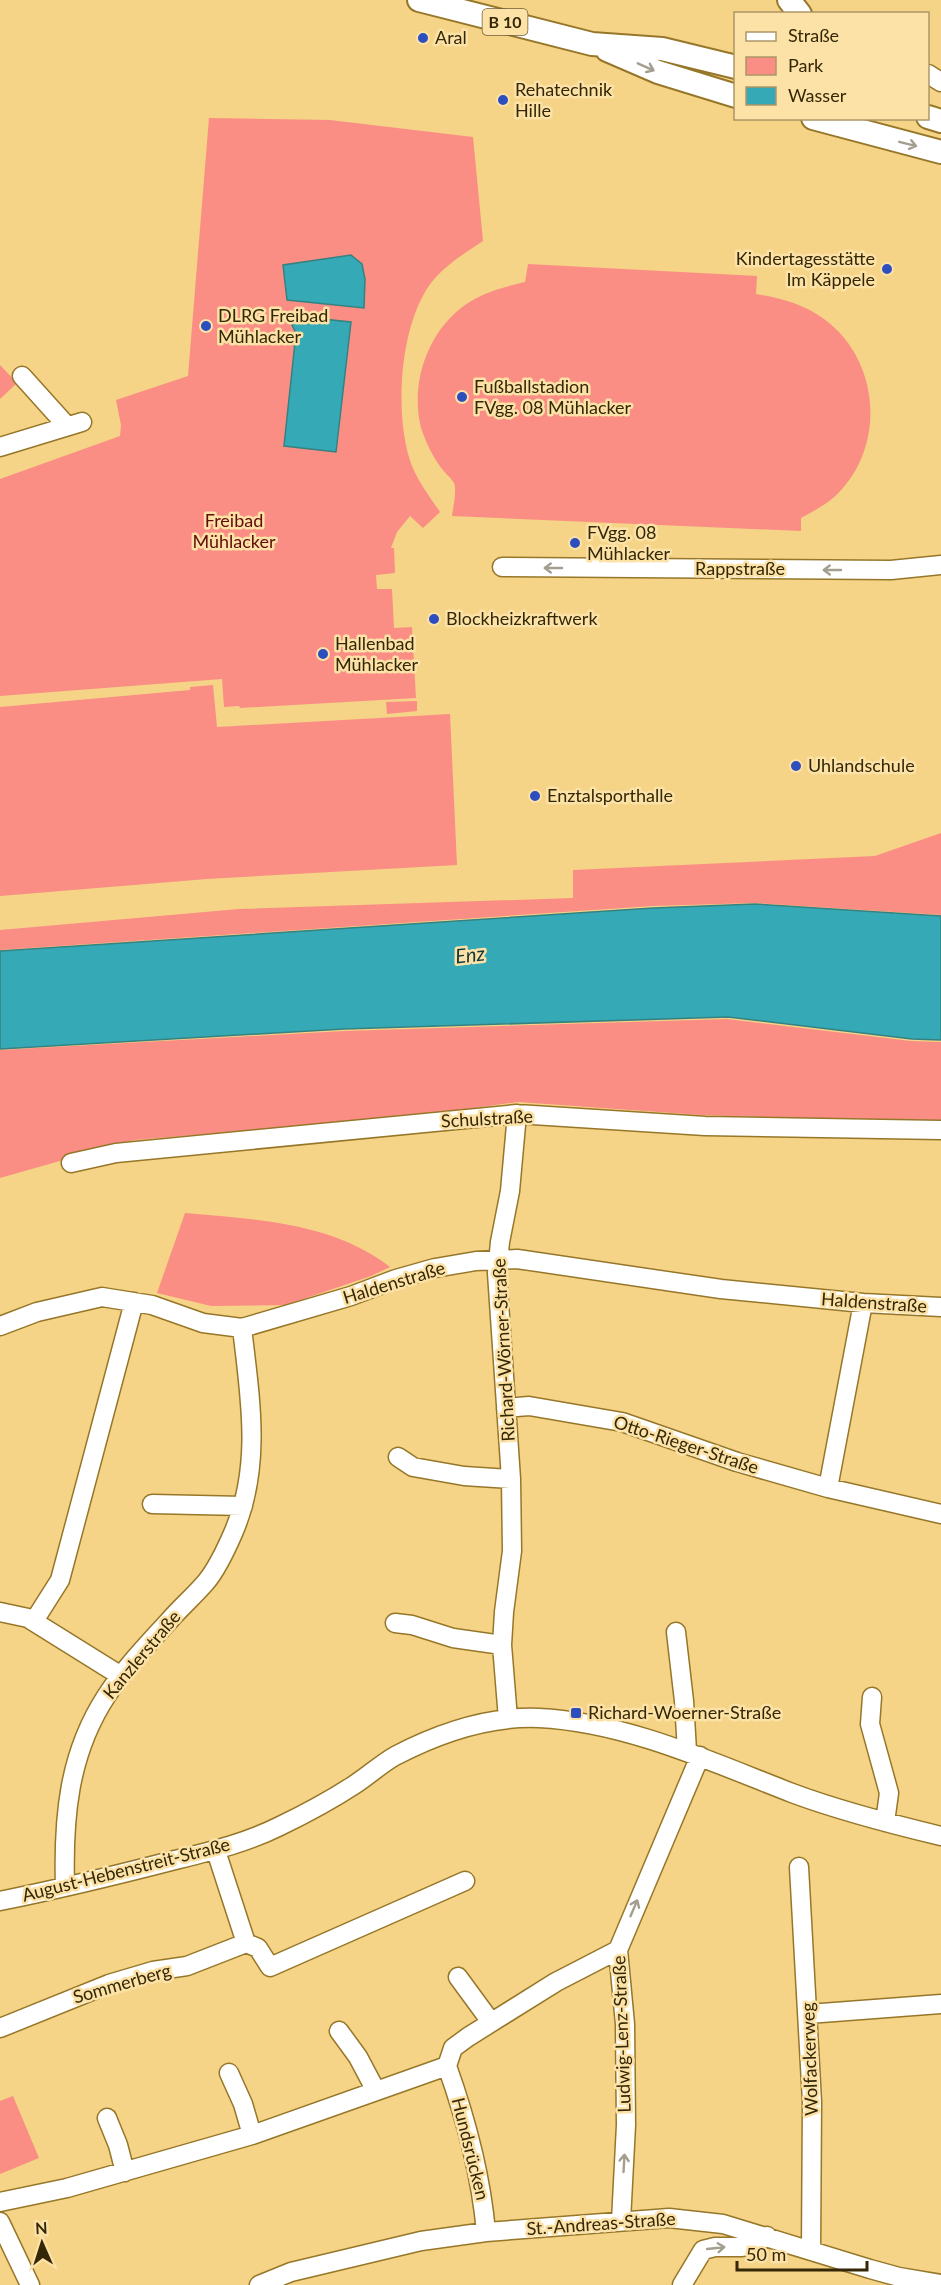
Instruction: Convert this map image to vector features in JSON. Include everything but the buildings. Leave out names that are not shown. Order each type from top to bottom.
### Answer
[{"type":"main road","name":"B 10","points":[[418,0],[592,44],[658,72],[734,96]]},
{"type":"main road","points":[[789,0],[798,12]]},
{"type":"main road","name":"B 10","points":[[592,44],[662,49],[734,67]]},
{"type":"main road","points":[[821,120],[941,152]]},
{"type":"street","points":[[0,447],[74,424],[22,376]]},
{"type":"street","name":"Rappstraße","points":[[502,567],[891,570],[941,565]]},
{"type":"street","name":"Schulstraße","points":[[71,1163],[116,1153],[517,1114],[705,1126],[941,1130]]},
{"type":"street","name":"Richard-Wörner-Straße","points":[[508,1719],[502,1645],[512,1551],[511,1479],[497,1273],[510,1191],[517,1114]]},
{"type":"street","name":"Haldenstraße","points":[[0,1326],[37,1312],[102,1297],[152,1305],[203,1323],[242,1328],[351,1296],[396,1279],[435,1268],[498,1259],[517,1259],[721,1289],[863,1304],[941,1307]]},
{"type":"street","points":[[34,1621],[60,1580],[134,1302]]},
{"type":"street","points":[[828,1488],[863,1304]]},
{"type":"street","name":"Kanzlerstraße","points":[[65,1887],[66,1804],[78,1754],[93,1719],[121,1676],[207,1581],[234,1532],[243,1506],[253,1454],[250,1393],[242,1328]]},
{"type":"street","name":"Otto-Rieger-Straße","points":[[506,1408],[529,1406],[622,1422],[737,1462],[828,1488],[941,1514]]},
{"type":"street","points":[[398,1457],[413,1467],[464,1476],[511,1479]]},
{"type":"street","points":[[152,1504],[243,1506]]},
{"type":"street","points":[[0,1612],[34,1621],[121,1676]]},
{"type":"street","points":[[395,1623],[412,1625],[453,1638],[502,1645]]},
{"type":"street","points":[[676,1632],[693,1753]]},
{"type":"street","points":[[872,1697],[870,1724],[889,1793],[885,1822]]},
{"type":"street","name":"August-Hebenstreit-Straße","points":[[0,1901],[216,1851],[280,1826],[355,1785],[393,1757],[436,1737],[482,1723],[508,1719],[538,1718],[572,1722],[693,1753],[795,1794],[885,1822],[941,1836]]},
{"type":"street","name":"Ludwig-Lenz-Straße","points":[[621,2221],[626,2080],[625,2024],[618,1950],[693,1753]]},
{"type":"street","points":[[216,1851],[246,1943],[258,1948],[270,1967],[465,1881]]},
{"type":"street","name":"Wolfackerweg","points":[[799,1868],[813,2130],[811,2251]]},
{"type":"street","name":"Sommerberg","points":[[0,2028],[109,1984],[153,1971],[187,1966],[246,1943]]},
{"type":"street","points":[[0,2202],[67,2188],[252,2135],[447,2066],[453,2048],[491,2022],[556,1982],[618,1950]]},
{"type":"street","points":[[458,1977],[491,2022]]},
{"type":"street","points":[[808,2014],[941,2004]]},
{"type":"street","points":[[339,2031],[358,2056],[376,2091]]},
{"type":"street","name":"Hundsrücken","points":[[447,2066],[469,2134],[484,2208],[486,2232]]},
{"type":"street","points":[[229,2073],[243,2104],[252,2135]]},
{"type":"street","points":[[107,2118],[118,2145],[125,2172]]},
{"type":"street","name":"St.-Andreas-Straße","points":[[259,2285],[291,2272],[421,2241],[486,2232],[669,2218],[723,2224],[899,2277],[941,2284]]},
{"type":"street","points":[[0,2222],[30,2285]]},
{"type":"street","points":[[682,2285],[703,2250],[715,2247],[742,2247],[767,2236]]},
{"type":"green space","name":"Freibad Mühlacker","points":[[209,118],[330,120],[473,137],[483,241],[446,267],[424,295],[407,341],[403,368],[401,395],[406,445],[415,472],[440,512],[423,528],[410,516],[397,532],[391,548],[394,548],[395,573],[376,575],[377,589],[392,589],[394,628],[412,627],[416,698],[224,707],[222,679],[0,696],[0,479],[120,436],[121,425],[116,400],[188,376]]},
{"type":"green space","points":[[528,264],[757,276],[756,294],[792,302],[808,309],[842,335],[856,355],[865,377],[870,400],[870,424],[865,447],[856,469],[833,498],[801,518],[801,531],[452,516],[455,486],[427,444],[418,411],[420,377],[425,360],[431,344],[452,316],[479,297],[525,282]]},
{"type":"green space","points":[[0,365],[17,383],[0,399]]},
{"type":"green space","points":[[213,685],[217,727],[450,714],[457,865],[207,879],[0,896],[0,707],[190,690],[190,687]]},
{"type":"green space","points":[[417,701],[417,711],[387,714],[386,702]]},
{"type":"green space","points":[[941,833],[941,915],[755,903],[653,906],[0,950],[0,930],[239,909],[573,898],[573,870],[875,856]]},
{"type":"green space","points":[[727,1019],[911,1041],[941,1042],[941,1123],[701,1115],[518,1102],[410,1117],[134,1140],[0,1178],[0,1050],[344,1031]]},
{"type":"green space","points":[[185,1213],[292,1225],[344,1240],[390,1267],[371,1276],[286,1305],[211,1306],[157,1293]]},
{"type":"green space","points":[[13,2096],[39,2158],[0,2174],[0,2101]]},
{"type":"water","points":[[351,255],[362,264],[365,279],[364,308],[287,300],[283,265]]},
{"type":"water","points":[[293,316],[351,322],[336,452],[284,446],[296,333],[292,325]]},
{"type":"water","name":"Enz","points":[[755,904],[941,916],[941,1040],[912,1039],[728,1017],[344,1029],[0,1049],[0,951],[653,908]]},
{"type":"place","name":"Aral","points":[[423,38]]},
{"type":"place","name":"Rehatechnik Hille","points":[[503,100]]},
{"type":"place","name":"Kindertagesstätte Im Käppele","points":[[887,269]]},
{"type":"place","name":"DLRG Freibad Mühlacker","points":[[206,326]]},
{"type":"place","name":"Fußballstadion FVgg. 08 Mühlacker","points":[[462,397]]},
{"type":"place","name":"FVgg. 08 Mühlacker","points":[[575,543]]},
{"type":"place","name":"Blockheizkraftwerk","points":[[434,619]]},
{"type":"place","name":"Hallenbad Mühlacker","points":[[323,654]]},
{"type":"place","name":"Uhlandschule","points":[[796,766]]},
{"type":"place","name":"Enztalsporthalle","points":[[535,796]]},
{"type":"place","name":"Richard-Woerner-Straße","points":[[576,1713]]}]
